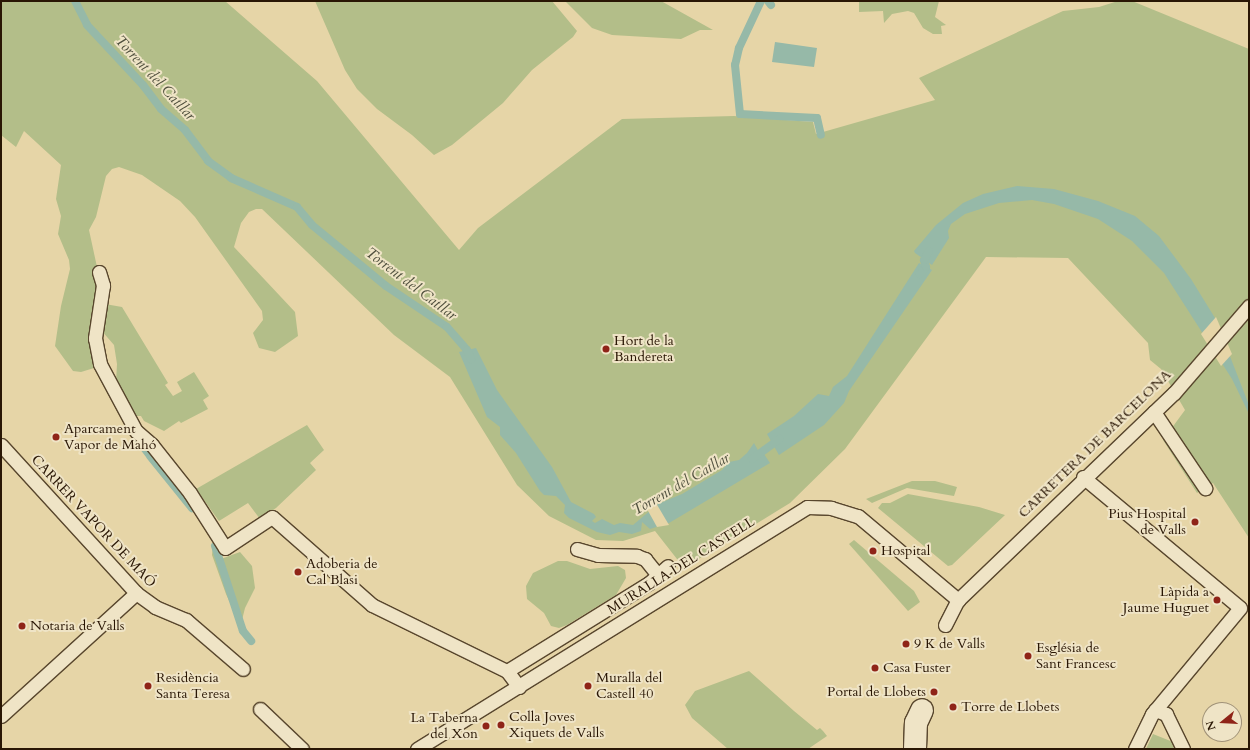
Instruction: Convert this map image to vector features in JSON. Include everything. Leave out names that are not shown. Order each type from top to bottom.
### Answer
[{"type":"street","points":[[915,749],[916,723],[922,710]]},
{"type":"lane","points":[[99,272],[103,285],[95,338],[96,353],[136,431],[152,444],[190,493],[225,548],[272,517],[372,605],[507,671],[519,686]]},
{"type":"lane","name":"CARRETERA DE BARCELONA","points":[[945,624],[958,600],[1083,477],[1174,393],[1249,306]]},
{"type":"lane","points":[[1154,412],[1205,488]]},
{"type":"lane","name":"CARRER VAPOR DE MAÓ","points":[[1,445],[136,593],[155,607],[186,620],[243,669]]},
{"type":"lane","points":[[1083,477],[1240,608],[1155,710],[1135,749]]},
{"type":"lane","name":"MURALLA DEL CASTELL","points":[[417,749],[807,507],[831,508],[858,516],[958,600]]},
{"type":"lane","points":[[507,671],[527,656],[649,583],[663,571],[645,559],[637,556],[598,555],[577,549]]},
{"type":"lane","points":[[1,716],[136,593]]},
{"type":"lane","points":[[527,656],[539,674]]},
{"type":"lane","points":[[260,709],[302,749]]},
{"type":"lane","points":[[1155,710],[1166,714],[1183,749]]},
{"type":"green space","points":[[1,1],[225,1],[317,81],[459,250],[478,228],[622,119],[734,116],[813,122],[816,134],[935,100],[919,78],[1063,11],[1099,7],[1118,1],[1132,1],[1249,49],[1249,538],[1213,483],[1197,493],[1163,440],[1185,410],[1161,369],[1150,360],[1148,343],[1068,258],[986,257],[845,449],[790,503],[684,568],[655,531],[623,541],[596,540],[549,516],[517,485],[450,377],[394,335],[262,209],[256,209],[249,212],[241,223],[234,247],[295,312],[298,336],[275,352],[259,348],[253,333],[263,320],[262,311],[195,217],[180,201],[142,175],[119,167],[112,169],[106,176],[96,217],[89,230],[105,304],[122,307],[168,383],[165,385],[173,396],[182,391],[177,382],[194,372],[209,396],[203,400],[208,409],[181,423],[179,421],[164,431],[144,421],[141,416],[135,416],[116,382],[117,364],[114,345],[101,330],[102,345],[106,358],[105,366],[98,372],[94,368],[81,372],[73,371],[55,346],[61,306],[70,269],[69,260],[58,234],[61,216],[56,199],[61,165],[24,131],[16,147],[1,135]]},
{"type":"green space","points":[[315,1],[552,1],[577,31],[573,37],[532,70],[503,103],[452,145],[434,155],[412,135],[377,109],[357,89],[345,70]]},
{"type":"green space","points":[[565,1],[661,1],[713,30],[700,30],[681,39],[612,35],[592,28]]},
{"type":"green space","points":[[859,1],[939,1],[935,17],[946,25],[941,26],[942,34],[933,34],[923,28],[914,13],[908,11],[892,14],[884,23],[883,11],[859,12]]},
{"type":"green space","points":[[307,425],[324,450],[310,463],[316,470],[276,508],[260,519],[248,503],[219,521],[196,489]]},
{"type":"green space","points":[[912,481],[935,481],[957,487],[954,496],[907,488],[872,503],[866,499]]},
{"type":"green space","points":[[908,494],[979,507],[1005,515],[952,565],[948,566],[878,508],[882,503],[890,503]]},
{"type":"green space","points":[[854,540],[914,591],[920,602],[908,611],[849,544]]},
{"type":"green space","points":[[213,546],[221,559],[240,552],[252,566],[255,588],[245,608],[242,620],[237,618],[226,594],[212,555]]},
{"type":"green space","points":[[558,561],[567,561],[590,569],[618,566],[625,570],[626,578],[616,595],[567,625],[559,628],[551,626],[544,613],[527,599],[526,586],[533,573]]},
{"type":"green space","points":[[749,671],[794,711],[817,730],[820,728],[827,736],[808,749],[728,749],[692,718],[685,705],[695,691]]},
{"type":"green space","points":[[1153,734],[1173,742],[1174,749],[1146,749]]},
{"type":"shaded area","points":[[775,42],[817,48],[814,67],[772,62]]},
{"type":"shaded area","points":[[1017,186],[1054,189],[1098,201],[1135,216],[1159,236],[1191,279],[1215,318],[1249,405],[1249,414],[1232,379],[1164,273],[1132,241],[1098,219],[1054,204],[1032,200],[999,203],[965,214],[951,224],[948,231],[949,238],[932,265],[915,253],[914,251],[936,225],[963,203],[983,194]]},
{"type":"shaded area","points":[[919,263],[932,270],[849,391],[844,403],[824,425],[779,455],[767,434],[794,416],[818,394],[829,396],[833,387],[847,376]]},
{"type":"shaded area","points":[[476,348],[497,390],[552,467],[571,502],[594,514],[596,517],[592,521],[595,523],[602,519],[614,525],[620,523],[633,525],[658,504],[682,494],[722,470],[729,462],[739,460],[747,453],[754,443],[760,454],[764,454],[770,463],[669,523],[650,529],[642,522],[641,531],[632,534],[619,532],[610,535],[597,532],[569,518],[564,513],[565,505],[556,496],[544,495],[540,491],[516,453],[500,435],[500,427],[487,417],[459,352]]},
{"type":"pier","points":[[1216,317],[1232,354],[1221,366],[1201,334]]},
{"type":"pier","points":[[656,503],[669,525],[657,527],[647,509]]},
{"type":"waterway","name":"Torrent del Catllar","points":[[75,1],[87,25],[143,85],[161,109],[185,130],[208,161],[231,178],[297,207],[312,225],[386,286],[447,327],[467,350],[471,359]]},
{"type":"waterway","points":[[761,1],[739,48],[735,65],[740,114],[817,118],[821,135]]},
{"type":"waterway","points":[[768,1],[771,5]]},
{"type":"waterway","name":"Torrent del Catllar","points":[[920,274],[926,267],[924,260],[929,251]]},
{"type":"waterway","points":[[136,437],[149,454]]},
{"type":"waterway","name":"Torrent del Catllar","points":[[752,459],[780,439]]},
{"type":"waterway","points":[[150,456],[192,508]]},
{"type":"waterway","points":[[215,546],[243,631],[251,641]]},
{"type":"place","name":"Hort de la Bandereta","points":[[606,349]]},
{"type":"place","name":"Aparcament Vapor de Mahó","points":[[56,437]]},
{"type":"place","name":"Pius Hospital de Valls","points":[[1195,522]]},
{"type":"place","name":"Hospital","points":[[873,551]]},
{"type":"place","name":"Adoberia de Cal Blasi","points":[[298,572]]},
{"type":"place","name":"Làpida a Jaume Huguet","points":[[1217,600]]},
{"type":"place","name":"Notaria de Valls","points":[[22,626]]},
{"type":"place","name":"9 K de Valls","points":[[906,644]]},
{"type":"place","name":"Església de Sant Francesc","points":[[1028,656]]},
{"type":"place","name":"Casa Fuster","points":[[875,668]]},
{"type":"place","name":"Residència Santa Teresa","points":[[148,686]]},
{"type":"place","name":"Muralla del Castell 40","points":[[588,686]]},
{"type":"place","name":"Portal de Llobets","points":[[934,692]]},
{"type":"place","name":"Torre de Llobets","points":[[953,707]]},
{"type":"place","name":"Colla Joves Xiquets de Valls","points":[[501,725]]},
{"type":"place","name":"La Taberna del Xon","points":[[486,726]]}]
